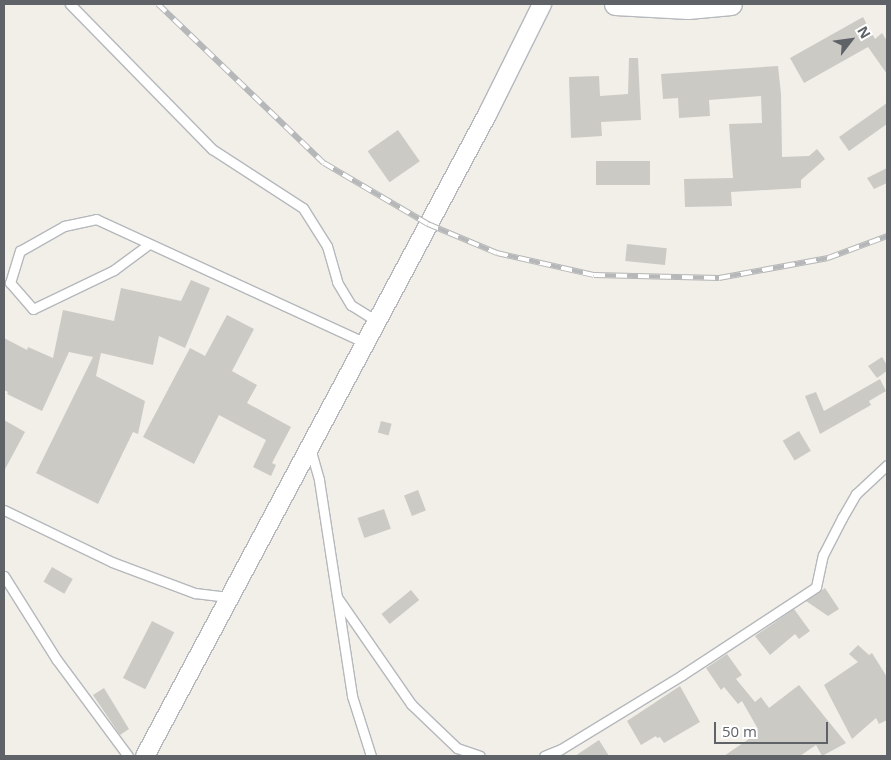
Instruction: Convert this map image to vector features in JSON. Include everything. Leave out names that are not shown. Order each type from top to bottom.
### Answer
[{"type":"street","points":[[145,756],[488,114],[542,4]]},
{"type":"street","points":[[615,4],[688,8],[732,4]]},
{"type":"lane","points":[[70,4],[212,149],[303,208],[327,246],[337,282],[351,305],[377,321]]},
{"type":"lane","points":[[149,244],[114,270],[33,309],[10,283],[20,251],[64,226],[96,219],[365,343]]},
{"type":"lane","points":[[310,446],[319,480],[335,595],[352,696],[371,756]]},
{"type":"lane","points":[[544,756],[561,749],[682,675],[816,587],[824,555],[842,518],[856,494],[887,465]]},
{"type":"lane","points":[[4,510],[112,562],[195,593],[230,597]]},
{"type":"lane","points":[[4,576],[57,660],[128,756]]},
{"type":"lane","points":[[335,595],[411,704],[457,748],[480,756]]},
{"type":"building","points":[[863,17],[875,39],[882,33],[887,41],[887,74],[868,47],[804,83],[790,58]]},
{"type":"building","points":[[629,58],[638,58],[641,120],[601,122],[602,136],[571,138],[569,77],[599,76],[600,96],[628,94]]},
{"type":"building","points":[[778,66],[781,94],[782,157],[809,156],[817,149],[825,159],[801,180],[801,188],[731,192],[732,206],[685,207],[684,179],[733,178],[729,124],[762,123],[761,96],[709,100],[710,116],[679,118],[678,98],[663,99],[661,74]]},
{"type":"building","points":[[887,103],[887,124],[849,151],[839,137]]},
{"type":"building","points":[[398,130],[420,161],[389,182],[368,151]]},
{"type":"building","points":[[596,161],[650,161],[650,185],[596,185]]},
{"type":"building","points":[[887,168],[887,183],[874,189],[867,178]]},
{"type":"building","points":[[627,244],[667,248],[665,265],[625,261]]},
{"type":"building","points":[[191,280],[210,288],[185,348],[159,336],[153,365],[101,353],[96,376],[145,401],[138,434],[133,432],[98,504],[36,473],[93,357],[69,352],[42,411],[7,394],[8,392],[4,390],[4,338],[27,350],[28,347],[53,358],[63,310],[114,321],[121,288],[181,301]]},
{"type":"building","points":[[227,315],[254,329],[232,371],[257,385],[247,403],[291,427],[272,463],[276,465],[271,476],[253,467],[266,440],[219,415],[194,464],[143,437],[190,348],[205,356]]},
{"type":"building","points":[[882,357],[887,365],[887,371],[877,378],[868,366]]},
{"type":"building","points":[[880,379],[886,391],[869,401],[871,405],[820,434],[805,396],[816,392],[824,411]]},
{"type":"building","points":[[4,420],[25,432],[4,471]]},
{"type":"building","points":[[381,421],[392,424],[389,435],[378,433]]},
{"type":"building","points":[[799,431],[811,451],[795,461],[783,441]]},
{"type":"building","points":[[418,490],[426,511],[412,516],[404,495]]},
{"type":"building","points":[[384,509],[391,529],[364,538],[358,518]]},
{"type":"building","points":[[52,567],[73,579],[64,594],[44,582]]},
{"type":"building","points":[[825,588],[839,609],[828,616],[806,601]]},
{"type":"building","points":[[411,590],[419,600],[390,624],[381,614]]},
{"type":"building","points":[[794,609],[810,631],[799,639],[795,634],[770,655],[755,636]]},
{"type":"building","points":[[152,621],[174,632],[145,689],[123,678]]},
{"type":"building","points":[[858,645],[869,655],[872,653],[887,677],[887,720],[879,724],[876,718],[852,739],[824,685],[858,662],[849,654]]},
{"type":"building","points":[[727,654],[742,675],[736,679],[755,702],[761,697],[769,708],[799,685],[846,743],[822,756],[816,745],[800,756],[724,756],[756,734],[754,731],[758,729],[742,701],[738,704],[724,687],[721,690],[706,668]]},
{"type":"building","points":[[680,686],[700,722],[664,743],[660,737],[657,738],[656,736],[641,745],[627,721]]},
{"type":"building","points":[[104,688],[129,729],[120,735],[93,695]]},
{"type":"building","points":[[599,740],[609,756],[575,756]]},
{"type":"railway","points":[[158,4],[324,163],[428,224],[497,253],[594,275],[719,278],[828,258],[887,236]]}]
